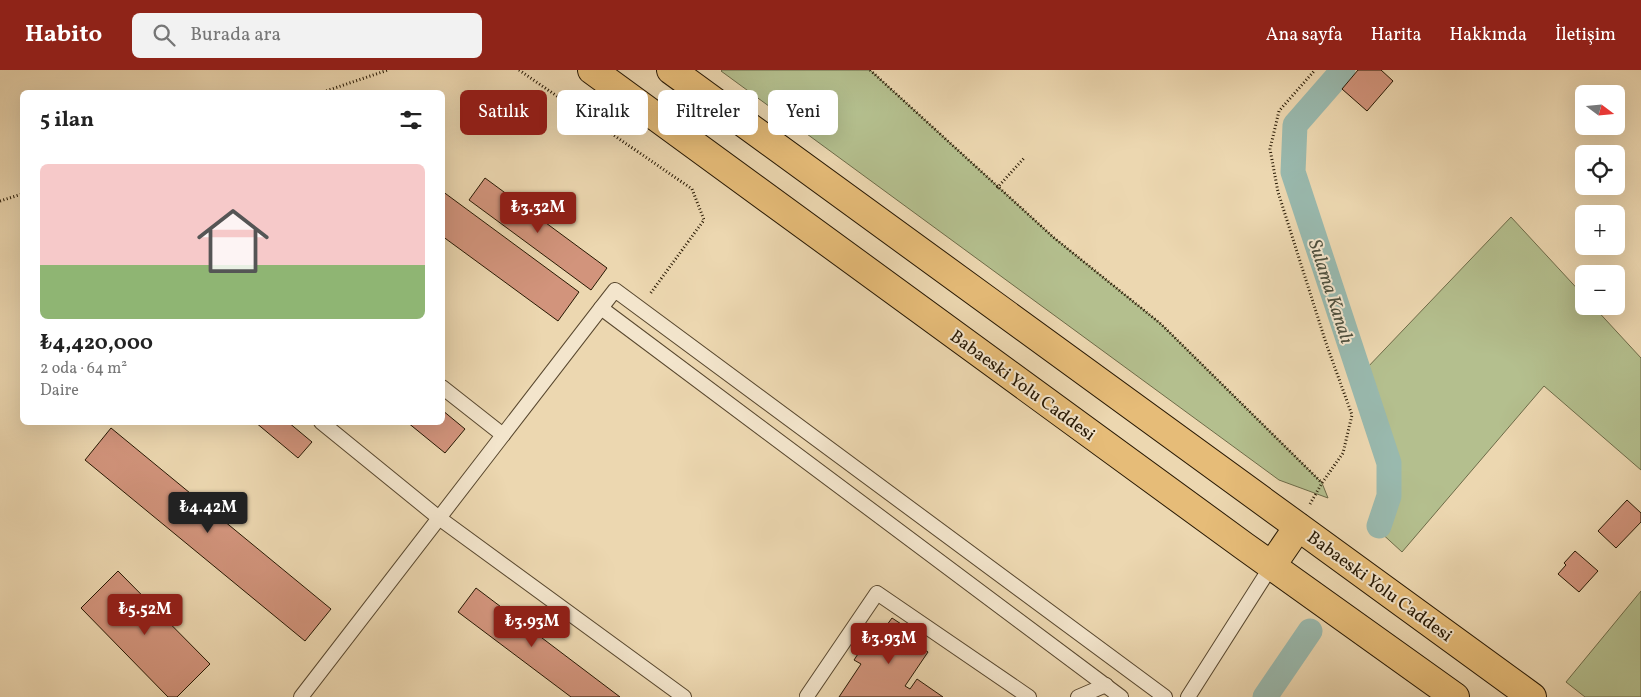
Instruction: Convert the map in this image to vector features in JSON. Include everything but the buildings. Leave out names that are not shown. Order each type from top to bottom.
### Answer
[{"type":"highway","name":"Babaeski Yolu Caddesi","points":[[592,70],[1455,697]]},
{"type":"highway","name":"Babaeski Yolu Caddesi","points":[[671,70],[1532,697]]},
{"type":"highway","points":[[1272,565],[1298,527]]},
{"type":"lane","points":[[301,697],[615,290],[1165,697]]},
{"type":"lane","points":[[601,308],[1121,697]]},
{"type":"lane","points":[[445,389],[503,435]]},
{"type":"lane","points":[[325,425],[439,518],[684,697]]},
{"type":"lane","points":[[1188,697],[1272,565]]},
{"type":"lane","points":[[807,697],[877,593],[1029,697]]},
{"type":"lane","points":[[1078,697],[1106,685]]},
{"type":"path","points":[[329,90],[388,70]]},
{"type":"path","points":[[518,70],[692,189],[704,220],[640,308]]},
{"type":"path","points":[[870,70],[997,188],[1053,237],[1161,324],[1322,483],[1343,453],[1352,415],[1326,343],[1278,192],[1270,148],[1279,111],[1315,70]]},
{"type":"path","points":[[997,188],[1025,157]]},
{"type":"path","points":[[0,201],[20,195]]},
{"type":"green space","points":[[870,70],[1053,237],[1161,324],[1322,483],[1328,498],[1279,480],[808,135],[838,135],[838,90],[768,90],[768,105],[758,98],[758,90],[747,90],[721,71]]},
{"type":"green space","points":[[1511,217],[1575,286],[1575,315],[1601,315],[1641,358],[1641,470],[1544,386],[1402,552],[1378,530],[1393,495],[1394,461],[1365,370]]},
{"type":"green space","points":[[1641,591],[1641,697],[1585,697],[1566,682]]},
{"type":"waterway","name":"Sulama Kanalı","points":[[1343,70],[1295,125],[1293,172],[1389,463],[1389,496],[1379,526]]},
{"type":"waterway","name":"Sulama Kanalı","points":[[1265,697],[1310,631]]}]
